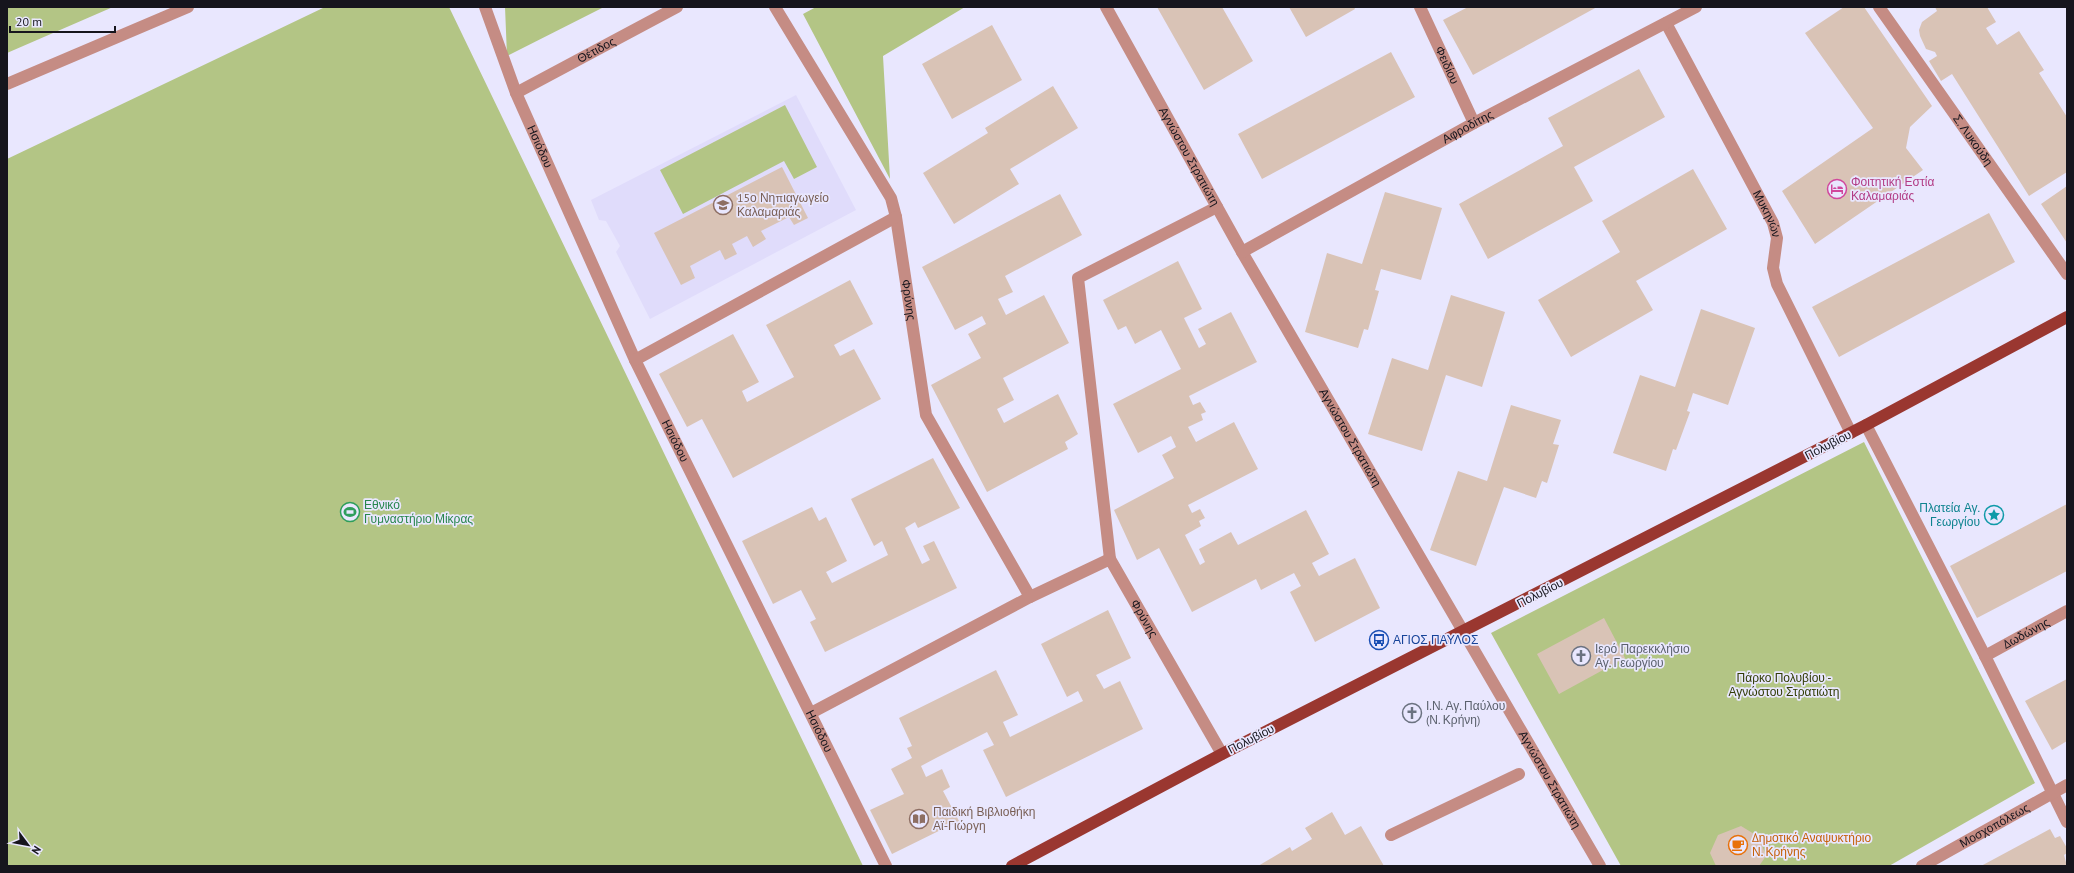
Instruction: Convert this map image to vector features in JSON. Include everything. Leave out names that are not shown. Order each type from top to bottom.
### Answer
[{"type":"main road","name":"Πολυβίου","points":[[1012,866],[1222,754],[1851,433],[2067,316]]},
{"type":"street","points":[[7,84],[188,7]]},
{"type":"street","name":"Ησιόδου","points":[[485,7],[516,92],[635,360],[886,866]]},
{"type":"street","name":"Θέτιδος","points":[[516,92],[677,7]]},
{"type":"street","name":"Φρύνης","points":[[775,7],[891,198],[896,217],[926,415],[1030,597]]},
{"type":"street","name":"Αγνώστου Στρατιώτη","points":[[1106,7],[1242,252],[1600,866]]},
{"type":"street","name":"Φειδίου","points":[[1420,7],[1474,123]]},
{"type":"street","name":"Αφροδίτης","points":[[1242,252],[1474,123],[1696,7]]},
{"type":"street","name":"Σ. Λυκούδη","points":[[1879,7],[2067,274]]},
{"type":"street","name":"Μυκηνών","points":[[1666,23],[1773,223],[1778,238],[1777,253],[1773,268],[1776,284],[1851,433]]},
{"type":"street","points":[[811,713],[1030,597],[1110,559],[1078,278],[1217,207]]},
{"type":"street","points":[[635,360],[896,217]]},
{"type":"street","points":[[1866,425],[1985,656],[2067,822]]},
{"type":"street","name":"Φρύνης","points":[[1110,559],[1222,754]]},
{"type":"street","name":"Δωδώνης","points":[[1985,656],[2067,611]]},
{"type":"street","points":[[1391,835],[1519,774]]},
{"type":"street","name":"Μοσχοπόλεως","points":[[1922,866],[2052,792],[2067,785]]},
{"type":"shaded area","name":"15ο Νηπιαγωγείο Καλαμαριάς","points":[[796,95],[856,210],[650,319],[616,252],[620,246],[606,221],[599,220],[591,200]]},
{"type":"green space","points":[[7,7],[113,7],[7,53]]},
{"type":"green space","name":"Εθνικό Γυμναστήριο Μίκρας","points":[[325,7],[449,7],[863,866],[7,866],[7,159]]},
{"type":"green space","points":[[505,7],[604,7],[507,56]]},
{"type":"green space","points":[[816,7],[965,7],[883,56],[890,179],[803,14]]},
{"type":"green space","points":[[785,105],[817,167],[794,179],[784,161],[683,214],[660,170]]},
{"type":"green space","name":"Πάρκο Πολυβίου - Αγνώστου Στρατιώτη","points":[[1864,442],[2035,783],[1889,866],[1621,866],[1491,633]]},
{"type":"building","points":[[1157,7],[1222,7],[1253,61],[1204,90]]},
{"type":"building","points":[[1289,7],[1354,7],[1355,9],[1306,37]]},
{"type":"building","points":[[1468,7],[1597,7],[1473,75],[1443,20]]},
{"type":"building","points":[[1844,7],[1864,7],[1932,106],[1910,127],[1906,148],[1923,170],[1815,244],[1782,191],[1873,128],[1805,33]]},
{"type":"building","points":[[1935,7],[1987,7],[1996,22],[1986,28],[1997,45],[2019,31],[2044,70],[2039,73],[2067,117],[2067,172],[2029,196],[1952,74],[1941,81],[1929,61],[1937,56],[1935,52],[1926,49],[1919,30],[1922,22],[1937,11]]},
{"type":"building","points":[[992,25],[1022,80],[952,119],[922,64]]},
{"type":"building","points":[[1391,52],[1415,97],[1262,179],[1238,134]]},
{"type":"building","points":[[1639,69],[1665,117],[1574,167],[1593,201],[1488,259],[1459,204],[1563,146],[1548,118]]},
{"type":"building","points":[[1053,86],[1078,128],[1010,169],[1019,184],[954,224],[923,173],[988,133],[985,128]]},
{"type":"building","points":[[782,167],[808,218],[794,225],[789,217],[761,231],[766,239],[753,247],[747,236],[732,244],[737,254],[725,260],[720,250],[690,266],[695,278],[681,285],[654,233]]},
{"type":"building","points":[[1693,169],[1727,229],[1636,281],[1653,310],[1571,357],[1538,300],[1620,252],[1602,221]]},
{"type":"building","points":[[2067,186],[2067,243],[2041,204]]},
{"type":"building","points":[[1385,192],[1442,208],[1421,280],[1381,269],[1375,290],[1379,291],[1368,330],[1364,329],[1358,348],[1305,332],[1327,253],[1362,264]]},
{"type":"building","points":[[1060,194],[1082,235],[1005,276],[1013,292],[998,299],[1006,315],[1044,295],[1069,343],[1003,378],[1014,400],[997,409],[1004,423],[1058,394],[1078,434],[1065,442],[1068,449],[987,492],[931,385],[981,358],[968,334],[986,324],[982,316],[955,330],[922,267]]},
{"type":"building","points":[[1989,213],[2015,262],[1839,357],[1812,307]]},
{"type":"building","points":[[1178,261],[1202,309],[1184,318],[1199,348],[1206,344],[1198,329],[1231,312],[1257,362],[1189,396],[1193,405],[1200,402],[1206,412],[1201,414],[1203,420],[1188,427],[1196,442],[1234,422],[1258,469],[1188,505],[1192,513],[1200,509],[1205,518],[1199,521],[1201,526],[1185,535],[1200,565],[1205,562],[1199,549],[1231,532],[1238,545],[1306,510],[1329,554],[1312,563],[1319,576],[1355,558],[1380,608],[1315,642],[1290,592],[1301,586],[1294,573],[1261,590],[1256,579],[1192,612],[1159,548],[1137,560],[1114,510],[1174,478],[1162,455],[1176,447],[1171,436],[1138,453],[1113,404],[1181,369],[1161,330],[1135,344],[1126,326],[1118,330],[1103,300]]},
{"type":"building","points":[[850,280],[873,324],[834,345],[840,356],[854,349],[881,399],[733,478],[702,419],[687,427],[659,374],[733,334],[759,382],[742,391],[747,402],[794,377],[766,325]]},
{"type":"building","points":[[1451,295],[1505,312],[1482,387],[1446,375],[1422,451],[1368,434],[1392,358],[1428,370]]},
{"type":"building","points":[[1701,309],[1755,328],[1728,405],[1693,393],[1687,411],[1690,412],[1676,450],[1673,449],[1666,471],[1613,453],[1640,375],[1675,387]]},
{"type":"building","points":[[1511,405],[1561,420],[1553,444],[1559,445],[1547,483],[1542,481],[1536,498],[1504,487],[1476,566],[1430,550],[1458,471],[1487,481]]},
{"type":"building","points":[[933,458],[960,508],[918,528],[915,522],[905,528],[922,564],[930,560],[923,546],[934,541],[957,588],[825,652],[810,622],[816,619],[801,590],[773,604],[742,541],[812,507],[819,521],[826,517],[847,561],[826,572],[832,583],[888,555],[882,541],[874,546],[851,499]]},
{"type":"building","points":[[2067,504],[2067,571],[1977,618],[1950,566]]},
{"type":"building","points":[[1108,610],[1131,658],[1096,675],[1104,689],[1120,681],[1143,729],[1006,797],[983,750],[994,745],[987,732],[921,766],[926,777],[942,769],[950,787],[943,791],[959,821],[892,854],[870,810],[904,794],[891,769],[912,758],[907,748],[912,746],[899,718],[996,670],[1018,715],[1003,722],[1010,737],[1083,701],[1078,691],[1067,697],[1041,644]]},
{"type":"building","name":"Ιερό Παρεκκλήσιο Αγ. Γεωργίου","points":[[1604,618],[1625,658],[1559,694],[1537,654]]},
{"type":"building","points":[[2067,679],[2067,741],[2052,750],[2025,701]]},
{"type":"building","points":[[1332,812],[1345,835],[1361,826],[1384,866],[1258,866],[1290,847],[1292,851],[1312,839],[1305,828]]},
{"type":"building","name":"Δημοτικό Αναψυκτήριο Ν. Κρήνης","points":[[1741,826],[1759,837],[1766,856],[1759,866],[1716,866],[1710,853],[1718,835]]},
{"type":"building","points":[[2050,829],[2055,838],[2060,836],[2067,848],[2067,853],[2064,855],[2067,866],[1981,866]]},
{"type":"place","name":"Φοιτητική Εστία Καλαμαριάς","points":[[1837,189]]},
{"type":"place","name":"15ο Νηπιαγωγείο Καλαμαριάς","points":[[723,205]]},
{"type":"place","name":"Εθνικό Γυμναστήριο Μίκρας","points":[[350,512]]},
{"type":"place","name":"Πλατεία Αγ. Γεωργίου","points":[[1994,515]]},
{"type":"place","name":"ΑΓΙΟΣ ΠΑΥΛΟΣ","points":[[1379,640]]},
{"type":"place","name":"Ιερό Παρεκκλήσιο Αγ. Γεωργίου","points":[[1581,656]]},
{"type":"place","name":"Ι.Ν. Αγ. Παύλου (Ν. Κρήνη)","points":[[1412,713]]},
{"type":"place","name":"Παιδική Βιβλιοθήκη Αϊ-Γιώργη","points":[[919,819]]},
{"type":"place","name":"Δημοτικό Αναψυκτήριο Ν. Κρήνης","points":[[1738,845]]}]
